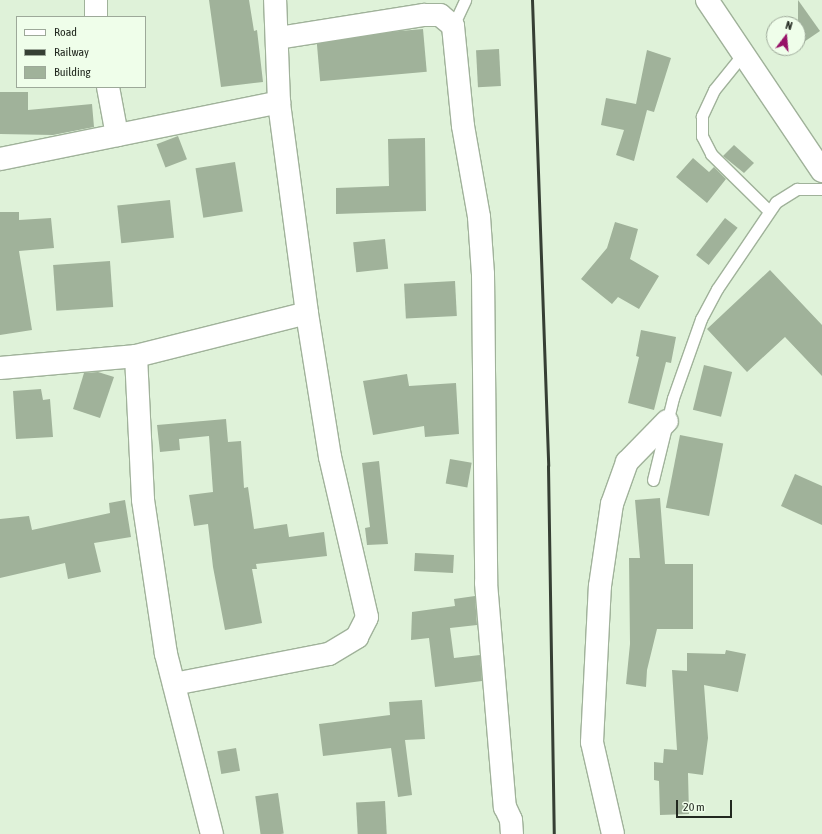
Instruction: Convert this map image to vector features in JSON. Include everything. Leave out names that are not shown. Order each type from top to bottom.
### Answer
[{"type":"street","points":[[96,0],[96,16]]},
{"type":"street","points":[[174,684],[329,654],[357,637],[367,617],[330,457],[307,313],[278,102],[278,38],[275,0]]},
{"type":"street","points":[[707,0],[822,170]]},
{"type":"street","points":[[278,38],[424,15],[440,15],[453,26],[463,126],[479,217],[483,274],[486,583],[505,807],[511,820],[512,834]]},
{"type":"street","points":[[108,88],[117,135]]},
{"type":"street","points":[[0,159],[278,102]]},
{"type":"street","points":[[0,368],[136,356],[307,313]]},
{"type":"street","points":[[136,356],[143,500],[174,684],[212,834]]},
{"type":"street","points":[[613,834],[592,742],[600,586],[612,504],[627,462],[667,421]]},
{"type":"lane","points":[[453,26],[465,0]]},
{"type":"lane","points":[[743,54],[714,90],[702,116],[702,136],[711,154],[769,211]]},
{"type":"lane","points":[[653,480],[667,421],[701,319],[717,289],[769,211],[786,194],[798,189],[822,189]]},
{"type":"building","points":[[209,0],[249,0],[254,31],[257,30],[263,82],[221,87]]},
{"type":"building","points":[[798,0],[820,31],[806,41],[806,16],[798,16]]},
{"type":"building","points":[[423,29],[427,72],[320,81],[316,38]]},
{"type":"building","points":[[499,49],[501,86],[478,87],[476,50]]},
{"type":"building","points":[[647,50],[671,58],[654,112],[647,110],[634,161],[616,155],[624,130],[601,125],[606,98],[636,104]]},
{"type":"building","points":[[0,92],[28,92],[28,110],[92,104],[94,127],[53,135],[0,134]]},
{"type":"building","points":[[178,136],[187,159],[165,168],[157,144]]},
{"type":"building","points":[[425,138],[426,211],[336,214],[336,188],[389,186],[388,139]]},
{"type":"building","points":[[734,145],[754,163],[744,173],[723,156]]},
{"type":"building","points":[[693,158],[709,172],[714,167],[726,179],[707,203],[676,177]]},
{"type":"building","points":[[235,162],[243,211],[203,218],[195,168]]},
{"type":"building","points":[[170,200],[174,238],[121,243],[117,206]]},
{"type":"building","points":[[0,212],[19,212],[19,220],[51,218],[54,248],[19,251],[32,330],[0,335]]},
{"type":"building","points":[[725,218],[738,228],[709,265],[696,255]]},
{"type":"building","points":[[615,222],[638,229],[630,259],[659,276],[639,309],[618,297],[612,304],[581,279],[607,248]]},
{"type":"building","points":[[385,239],[388,269],[356,272],[353,242]]},
{"type":"building","points":[[110,261],[113,307],[56,311],[53,265]]},
{"type":"building","points":[[770,270],[822,325],[822,376],[785,337],[747,372],[707,329]]},
{"type":"building","points":[[455,281],[457,316],[406,319],[404,284]]},
{"type":"building","points":[[641,330],[676,337],[671,363],[666,362],[654,410],[628,403],[639,357],[636,356]]},
{"type":"building","points":[[704,365],[732,372],[721,417],[693,410]]},
{"type":"building","points":[[98,372],[114,377],[100,418],[73,409],[84,373]]},
{"type":"building","points":[[407,374],[409,386],[456,383],[459,434],[425,437],[424,426],[373,435],[363,381]]},
{"type":"building","points":[[41,389],[43,400],[50,399],[53,437],[16,439],[13,391]]},
{"type":"building","points":[[226,419],[228,442],[241,441],[244,488],[248,487],[254,529],[287,524],[289,537],[324,532],[327,556],[256,564],[257,569],[252,569],[262,623],[225,630],[213,567],[208,524],[194,526],[189,495],[213,492],[209,436],[179,439],[180,450],[160,452],[157,425]]},
{"type":"building","points":[[680,435],[723,443],[709,516],[666,508]]},
{"type":"building","points":[[450,459],[472,463],[467,487],[446,484]]},
{"type":"building","points":[[379,461],[388,544],[367,545],[365,528],[370,527],[362,463]]},
{"type":"building","points":[[795,474],[822,486],[822,525],[781,506]]},
{"type":"building","points":[[660,498],[665,564],[693,564],[693,629],[657,629],[647,670],[646,687],[626,684],[630,644],[629,558],[640,558],[635,500]]},
{"type":"building","points":[[125,500],[131,537],[94,543],[101,572],[68,579],[65,563],[0,578],[0,519],[29,516],[32,530],[110,513],[109,503]]},
{"type":"building","points":[[415,553],[454,555],[453,573],[414,571]]},
{"type":"building","points":[[475,596],[477,625],[450,628],[454,658],[480,655],[482,681],[435,687],[429,638],[411,640],[412,612],[455,606],[454,599]]},
{"type":"building","points":[[726,650],[746,654],[738,692],[704,685],[708,738],[703,775],[688,773],[689,814],[660,815],[659,781],[654,780],[654,762],[663,763],[664,749],[677,750],[672,670],[687,671],[687,653],[725,654]]},
{"type":"building","points":[[422,700],[425,739],[405,740],[412,795],[398,797],[391,748],[323,756],[319,724],[390,715],[389,702]]},
{"type":"building","points":[[236,748],[240,771],[221,774],[217,751]]},
{"type":"building","points":[[278,793],[284,834],[261,834],[255,796]]},
{"type":"building","points":[[385,801],[387,834],[358,834],[356,803]]},
{"type":"railway","points":[[532,0],[548,466],[554,834]]}]
